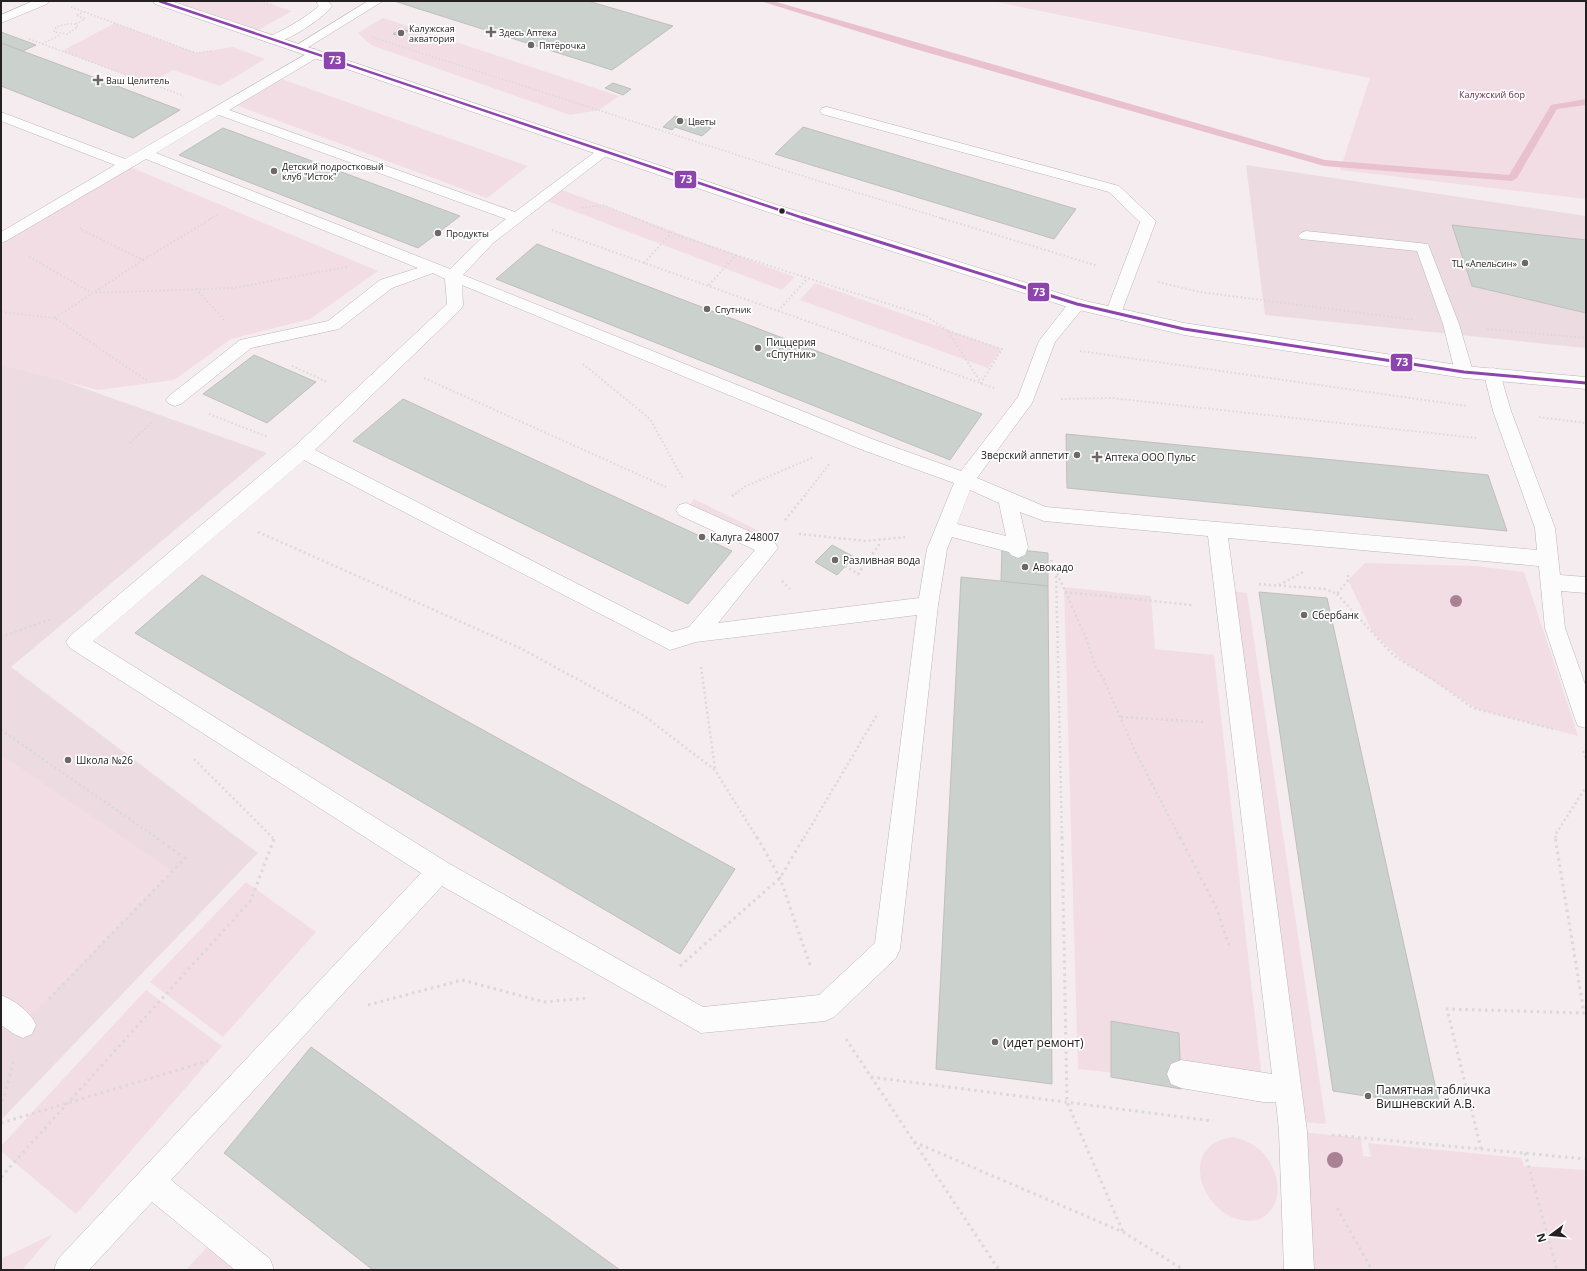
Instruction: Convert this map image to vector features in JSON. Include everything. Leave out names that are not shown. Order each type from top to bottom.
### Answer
[{"type":"street","points":[[159,1],[764,206],[1077,304],[1184,329],[1464,372],[1586,383]]},
{"type":"lane","points":[[1,19],[43,1]]},
{"type":"lane","points":[[298,48],[377,1]]},
{"type":"lane","points":[[273,40],[296,29],[313,18],[327,3]]},
{"type":"lane","points":[[1,238],[126,164],[146,154],[217,110],[315,53]]},
{"type":"lane","points":[[217,110],[518,218]]},
{"type":"lane","points":[[827,111],[1114,189],[1148,221],[1114,312]]},
{"type":"lane","points":[[1,116],[126,164]]},
{"type":"lane","points":[[604,152],[488,240],[453,276],[455,305],[302,451],[77,642],[440,871],[701,1020],[825,1008],[887,949],[928,605],[937,550],[965,480],[1026,399],[1047,341],[1077,304]]},
{"type":"lane","points":[[146,154],[453,276],[866,444],[965,480],[1044,514],[1548,560]]},
{"type":"lane","points":[[1306,236],[1423,247],[1451,324],[1464,372]]},
{"type":"lane","points":[[175,400],[246,344],[333,325],[386,284],[433,268]]},
{"type":"lane","points":[[1493,374],[1502,411],[1545,528],[1555,628],[1586,719]]},
{"type":"lane","points":[[302,451],[670,641],[696,634],[928,605]]},
{"type":"lane","points":[[945,528],[1018,548],[1008,499]]},
{"type":"lane","points":[[690,505],[705,519],[768,548],[696,634]]},
{"type":"lane","points":[[1217,530],[1293,1131],[1299,1270]]},
{"type":"lane","points":[[1550,582],[1586,585]]},
{"type":"lane","points":[[69,1270],[440,871]]},
{"type":"lane","points":[[1,1008],[23,1025]]},
{"type":"lane","points":[[1181,1074],[1263,1088],[1288,1088]]},
{"type":"lane","points":[[150,1182],[259,1270]]},
{"type":"path","points":[[260,1],[313,18]]},
{"type":"path","points":[[75,24],[78,27],[73,32],[61,35],[54,32],[54,29],[59,26],[75,24],[85,19],[76,16],[84,12]]},
{"type":"path","points":[[336,25],[664,132],[1127,275],[1200,292],[1492,330],[1586,338]]},
{"type":"path","points":[[42,44],[61,35]]},
{"type":"path","points":[[23,37],[217,110]]},
{"type":"path","points":[[664,132],[668,128]]},
{"type":"path","points":[[55,318],[143,260],[249,195]]},
{"type":"path","points":[[580,208],[603,205],[671,233],[807,279],[926,316],[948,330],[1002,349],[981,383]]},
{"type":"path","points":[[518,218],[1026,399],[1112,398],[1513,442]]},
{"type":"path","points":[[73,232],[80,229],[84,222]]},
{"type":"path","points":[[80,229],[143,260]]},
{"type":"path","points":[[644,263],[671,233]]},
{"type":"path","points":[[34,254],[28,258],[92,293],[233,288],[354,266]]},
{"type":"path","points":[[708,286],[736,255]]},
{"type":"path","points":[[778,311],[807,279]]},
{"type":"path","points":[[948,330],[981,383]]},
{"type":"path","points":[[1047,341],[1087,353],[1586,423]]},
{"type":"path","points":[[578,359],[650,419],[690,505]]},
{"type":"path","points":[[392,364],[690,505],[705,519],[744,487],[779,471],[845,446],[861,446],[866,444]]},
{"type":"path","points":[[771,537],[830,463],[866,444]]},
{"type":"path","points":[[1044,514],[1048,553],[1087,640],[1095,666],[1103,678],[1135,751],[1217,909],[1232,953]]},
{"type":"path","points":[[224,518],[520,648],[643,715],[715,770],[743,813],[780,878],[825,1008],[999,1270]]},
{"type":"path","points":[[751,540],[800,534],[845,542],[889,542],[945,528]]},
{"type":"path","points":[[845,566],[858,574],[882,541]]},
{"type":"path","points":[[1056,571],[1067,1102],[1123,1232]]},
{"type":"path","points":[[1337,594],[1394,656],[1432,678],[1473,708],[1557,730]]},
{"type":"path","points":[[1,637],[49,620],[77,642]]},
{"type":"path","points":[[696,634],[715,770]]},
{"type":"path","points":[[651,991],[780,878],[881,707]]},
{"type":"path","points":[[1120,717],[1211,723]]},
{"type":"path","points":[[1,730],[185,858],[23,1025],[1,1108]]},
{"type":"path","points":[[1582,748],[1586,760]]},
{"type":"path","points":[[1,1177],[251,900],[274,839],[190,755]]},
{"type":"path","points":[[1481,1149],[1447,1009],[1584,1013],[1555,835],[1586,787]]},
{"type":"path","points":[[366,1005],[462,980],[544,1002],[590,997]]},
{"type":"path","points":[[1,1123],[210,1061]]},
{"type":"path","points":[[872,1077],[1215,1121]]},
{"type":"path","points":[[1293,1131],[1586,1159]]},
{"type":"path","points":[[914,1142],[1123,1232],[1184,1270]]},
{"type":"path","points":[[1525,1153],[1557,1270]]},
{"type":"shaded area","points":[[1246,165],[1586,216],[1586,348],[1265,315]]},
{"type":"shaded area","name":"Школа №26","points":[[1,359],[267,453],[11,667],[258,853],[1,1120]]},
{"type":"green space","points":[[159,1],[260,1],[292,11],[253,33]]},
{"type":"green space","name":"Калужский бор","points":[[992,1],[1586,1],[1586,199],[1340,170],[1370,78]]},
{"type":"green space","points":[[383,18],[619,96],[599,110],[570,115],[371,45],[358,33]]},
{"type":"green space","points":[[115,23],[196,53],[233,47],[265,59],[220,86],[173,70],[149,84],[62,51]]},
{"type":"green space","points":[[276,77],[528,166],[487,198],[230,103]]},
{"type":"green space","points":[[128,166],[378,271],[310,319],[231,339],[174,380],[98,390],[1,365],[1,239]]},
{"type":"green space","points":[[562,190],[795,277],[782,290],[547,201]]},
{"type":"green space","points":[[815,283],[1002,349],[988,368],[800,300]]},
{"type":"green space","points":[[694,499],[771,537],[751,540],[686,510]]},
{"type":"green space","points":[[1365,563],[1475,566],[1524,572],[1578,736],[1477,709],[1403,661],[1373,633],[1348,580]]},
{"type":"green space","points":[[1064,587],[1151,596],[1155,649],[1214,655],[1263,1088],[1078,1069]]},
{"type":"green space","points":[[1231,591],[1247,593],[1326,1124],[1305,1122]]},
{"type":"green space","points":[[1,755],[173,871],[24,1023],[1,1005]]},
{"type":"green space","points":[[246,882],[316,932],[223,1037],[150,982]]},
{"type":"green space","points":[[146,990],[222,1046],[76,1214],[1,1151],[1,1146]]},
{"type":"green space","points":[[1293,1131],[1361,1138],[1363,1156],[1371,1157],[1368,1143],[1521,1158],[1524,1166],[1586,1170],[1586,1270],[1299,1270]]},
{"type":"green space","points":[[1234,1137],[1259,1149],[1269,1161],[1276,1176],[1278,1192],[1273,1207],[1262,1218],[1257,1220],[1239,1220],[1223,1212],[1211,1200],[1203,1185],[1200,1169],[1204,1154],[1215,1143]]},
{"type":"green space","points":[[53,1234],[22,1270],[1,1270],[1,1259]]},
{"type":"green space","points":[[217,1236],[261,1270],[186,1270]]},
{"type":"building","points":[[394,1],[588,1],[673,26],[612,70]]},
{"type":"building","name":"Калужская акватория","points":[[402,29],[408,31],[400,36],[393,34]]},
{"type":"building","points":[[1,32],[36,45],[23,51],[1,43]]},
{"type":"building","points":[[1,43],[180,110],[133,138],[1,86]]},
{"type":"building","points":[[613,83],[631,89],[623,95],[605,88]]},
{"type":"building","name":"Цветы","points":[[675,116],[711,128],[702,136],[675,127],[672,130],[663,127]]},
{"type":"building","points":[[803,127],[1076,209],[1054,239],[775,154]]},
{"type":"building","points":[[223,128],[460,216],[418,248],[179,155]]},
{"type":"building","name":"ТЦ «Апельсин»","points":[[1452,225],[1586,240],[1586,313],[1472,286]]},
{"type":"building","points":[[537,244],[982,414],[950,460],[496,279]]},
{"type":"building","points":[[254,355],[316,382],[267,423],[203,394]]},
{"type":"building","points":[[403,399],[732,551],[688,604],[353,441]]},
{"type":"building","points":[[1066,434],[1488,475],[1507,531],[1067,488]]},
{"type":"building","name":"Разливная вода","points":[[832,545],[854,557],[837,575],[815,562]]},
{"type":"building","name":"Авокадо","points":[[1002,548],[1048,553],[1048,586],[1001,582]]},
{"type":"building","points":[[202,575],[735,869],[680,954],[135,633]]},
{"type":"building","points":[[961,577],[1048,586],[1052,1084],[936,1069]]},
{"type":"building","points":[[1259,592],[1327,598],[1440,1107],[1333,1091]]},
{"type":"building","points":[[1111,1021],[1179,1033],[1181,1089],[1111,1077]]},
{"type":"building","points":[[311,1047],[620,1270],[373,1270],[224,1153]]},
{"type":"waterway","points":[[764,1],[911,45],[1324,163],[1512,178],[1554,107],[1586,102]]},
{"type":"transit line","name":"73","points":[[159,1],[765,206],[1077,304],[1184,329],[1464,372],[1586,383]]},
{"type":"place","name":"Здесь Аптека","points":[[491,32]]},
{"type":"place","name":"Калужская акватория","points":[[401,33]]},
{"type":"place","name":"Пятёрочка","points":[[531,45]]},
{"type":"place","name":"Ваш Целитель","points":[[98,80]]},
{"type":"place","name":"Цветы","points":[[680,121]]},
{"type":"place","name":"Детский подростковый клуб \"Исток\"","points":[[274,171]]},
{"type":"place","name":"Продукты","points":[[438,233]]},
{"type":"place","name":"ТЦ «Апельсин»","points":[[1525,263]]},
{"type":"place","name":"Спутник","points":[[707,309]]},
{"type":"place","name":"Пиццерия «Спутник»","points":[[758,348]]},
{"type":"place","name":"Зверский аппетит","points":[[1077,455]]},
{"type":"place","name":"Аптека ООО Пульс","points":[[1097,457]]},
{"type":"place","name":"Калуга 248007","points":[[702,537]]},
{"type":"place","name":"Разливная вода","points":[[835,560]]},
{"type":"place","name":"Авокадо","points":[[1025,567]]},
{"type":"place","name":"Сбербанк","points":[[1304,615]]},
{"type":"place","name":"Школа №26","points":[[68,760]]},
{"type":"place","name":"(идет ремонт)","points":[[995,1042]]},
{"type":"place","name":"Памятная табличка Вишневский А.В.","points":[[1368,1096]]}]
